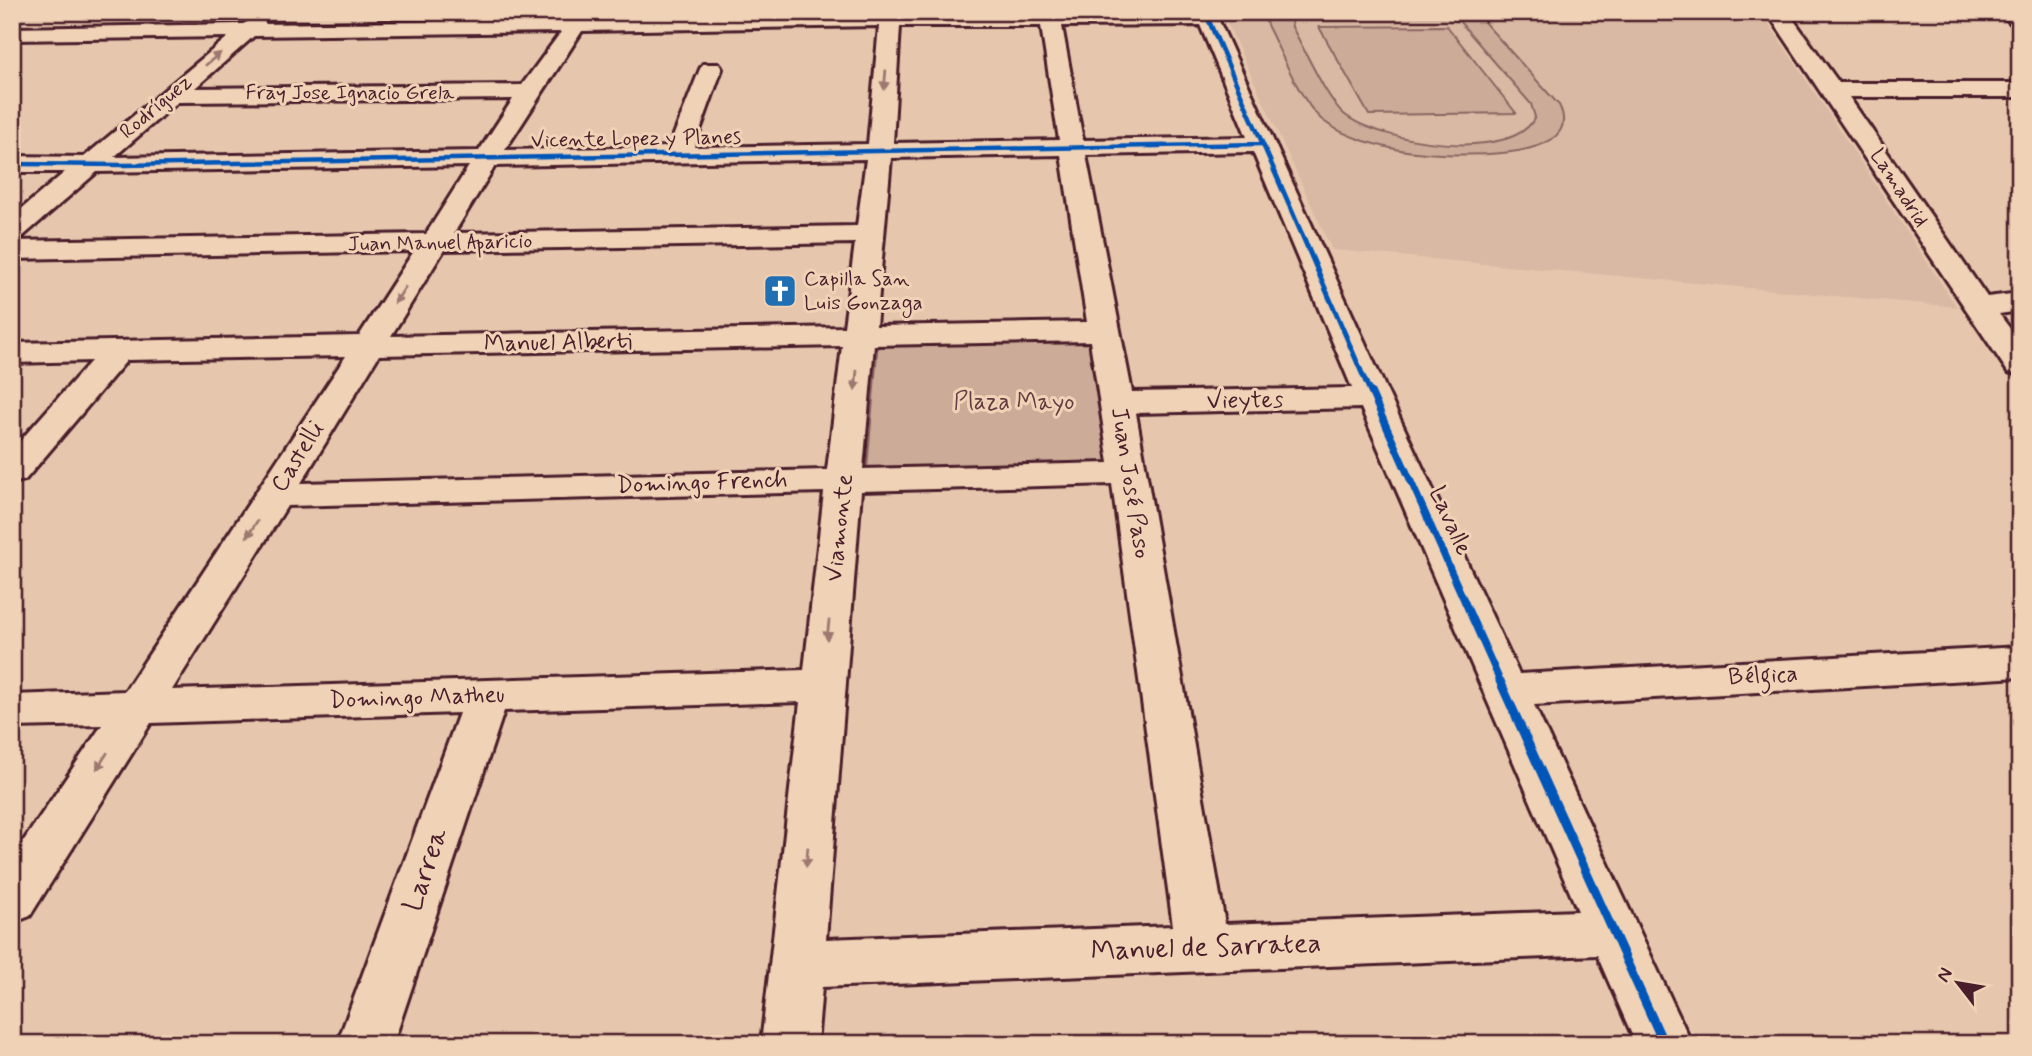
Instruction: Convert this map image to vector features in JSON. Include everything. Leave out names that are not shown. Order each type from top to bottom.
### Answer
[{"type":"street","name":"Rodríguez","points":[[12,231],[269,12]]},
{"type":"street","name":"Lamadrid","points":[[1777,12],[1835,90],[1978,307],[2020,365]]},
{"type":"street","points":[[2009,12],[2020,21]]},
{"type":"street","points":[[12,34],[248,30],[580,19],[890,16],[1050,19],[1206,15]]},
{"type":"street","name":"Lavalle","points":[[1206,15],[1373,398],[1664,1044]]},
{"type":"street","name":"Viamonte","points":[[789,1044],[822,685],[860,337],[868,234],[879,153],[890,16]]},
{"type":"street","name":"Castelli","points":[[12,901],[275,495],[529,92],[580,19]]},
{"type":"street","name":"Juan José Paso","points":[[1050,19],[1129,473],[1203,948]]},
{"type":"street","points":[[678,156],[711,69]]},
{"type":"street","points":[[1835,90],[2020,90]]},
{"type":"street","name":"Fray Jose Ignacio Grela","points":[[170,94],[529,92]]},
{"type":"street","name":"Vicente Lopez y Planes","points":[[12,164],[879,153],[1261,144]]},
{"type":"street","name":"Juan Manuel Aparicio","points":[[12,250],[868,234]]},
{"type":"street","points":[[1978,307],[2020,302]]},
{"type":"street","name":"Manuel Alberti","points":[[12,353],[1103,331]]},
{"type":"street","points":[[12,472],[118,351]]},
{"type":"street","name":"Vieytes","points":[[1116,403],[1373,398]]},
{"type":"street","name":"Domingo French","points":[[275,495],[1129,473]]},
{"type":"street","name":"Bélgica","points":[[1506,691],[2020,662]]},
{"type":"street","name":"Domingo Matheu","points":[[12,711],[822,685]]},
{"type":"street","name":"Larrea","points":[[365,1044],[487,696]]},
{"type":"street","name":"Manuel de Sarratea","points":[[797,964],[1615,932]]},
{"type":"shaded area","points":[[1222,12],[1761,12],[1957,307],[1332,250]]},
{"type":"green space","points":[[1270,12],[1296,12],[1291,18],[1292,27],[1323,86],[1344,114],[1361,124],[1413,140],[1474,144],[1501,140],[1522,132],[1535,117],[1531,104],[1460,22],[1444,12],[1475,12],[1559,105],[1563,125],[1552,139],[1530,148],[1502,153],[1471,155],[1416,152],[1359,139],[1339,131],[1321,119],[1306,101],[1268,27],[1266,22]]},
{"type":"green space","points":[[1447,26],[1516,113],[1369,115],[1319,27]]},
{"type":"green space","name":"Plaza Mayo","points":[[1091,337],[1110,464],[867,469],[878,341]]},
{"type":"cycle path","points":[[1205,12],[1369,389],[1664,1044]]},
{"type":"cycle path","points":[[12,164],[124,165],[1261,144]]},
{"type":"place","name":"Capilla San Luis Gonzaga","points":[[780,291]]}]
